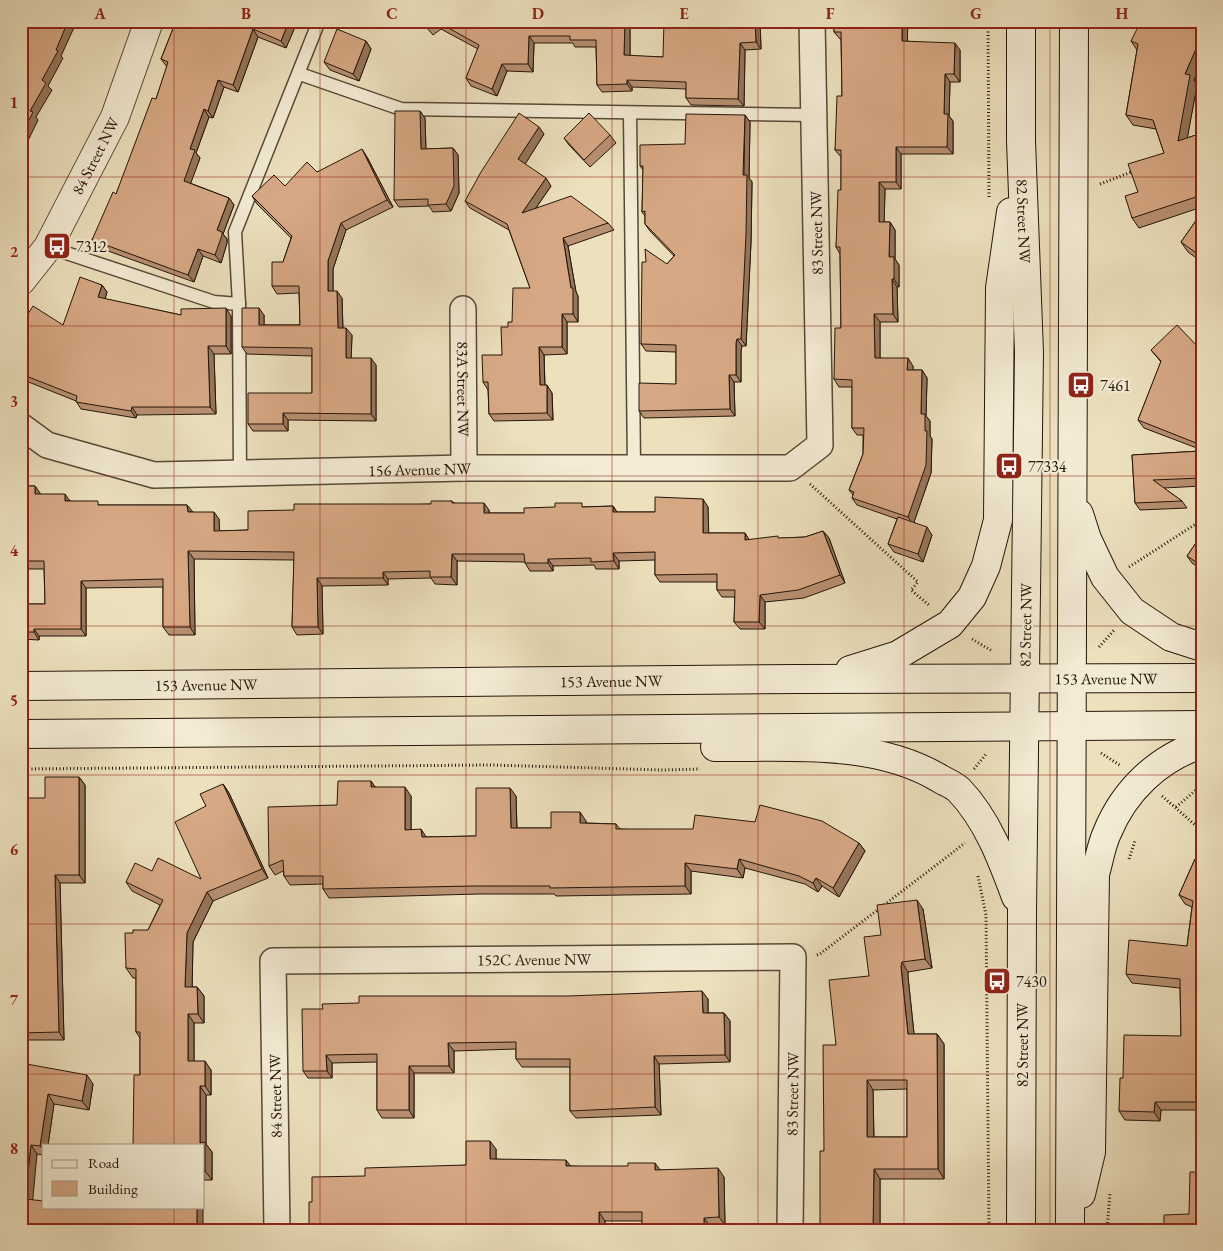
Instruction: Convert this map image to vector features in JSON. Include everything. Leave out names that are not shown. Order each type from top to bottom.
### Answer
[{"type":"main road","name":"84 Street NW","points":[[21,281],[48,247],[115,117],[148,21]]},
{"type":"main road","name":"82 Street NW","points":[[1021,21],[1021,141],[1029,352],[1022,911],[1021,1230]]},
{"type":"main road","points":[[1071,1230],[1074,21]]},
{"type":"main road","points":[[796,679],[859,669],[898,655],[920,642],[950,624],[972,597],[986,566],[998,520],[1000,288],[1021,141]]},
{"type":"main road","points":[[1072,494],[1087,539],[1105,577],[1132,611],[1170,637],[1202,647]]},
{"type":"main road","name":"153 Avenue NW","points":[[21,686],[796,679],[1202,678]]},
{"type":"main road","points":[[21,734],[1202,725]]},
{"type":"main road","points":[[500,730],[588,745],[828,748],[886,756],[924,769],[958,789],[981,820],[998,849],[1022,911]]},
{"type":"main road","points":[[1071,1230],[1091,1152],[1095,874],[1107,833],[1125,800],[1142,779],[1166,761],[1202,744]]},
{"type":"street","name":"83 Street NW","points":[[790,468],[820,445],[812,21]]},
{"type":"street","name":"83A Street NW","points":[[463,309],[464,468]]},
{"type":"street","name":"156 Avenue NW","points":[[21,426],[47,445],[154,475],[240,475],[464,468],[790,468]]},
{"type":"street","name":"83 Street NW","points":[[790,1230],[794,958]]},
{"type":"street","name":"152C Avenue NW","points":[[273,961],[794,958]]},
{"type":"street","name":"84 Street NW","points":[[273,961],[277,1230]]},
{"type":"lane","points":[[240,475],[239,304],[235,232],[300,74],[319,21]]},
{"type":"lane","points":[[300,74],[401,109],[814,115]]},
{"type":"lane","points":[[630,113],[634,467]]},
{"type":"lane","points":[[48,247],[214,302],[239,304]]},
{"type":"path","points":[[988,21],[989,200]]},
{"type":"path","points":[[1095,186],[1140,169]]},
{"type":"path","points":[[790,468],[827,498],[918,582],[911,590],[937,613]]},
{"type":"path","points":[[1124,570],[1202,520]]},
{"type":"path","points":[[964,635],[992,651]]},
{"type":"path","points":[[971,774],[992,747]]},
{"type":"path","points":[[1096,749],[1128,771]]},
{"type":"path","points":[[21,769],[491,765],[663,770],[703,768]]},
{"type":"path","points":[[1202,785],[1176,808],[1202,831]]},
{"type":"path","points":[[794,958],[820,954],[966,843],[969,850]]},
{"type":"path","points":[[977,872],[986,915],[989,1230]]},
{"type":"building","points":[[21,21],[68,21],[56,50],[58,51],[42,80],[46,83],[30,111],[33,112],[21,136]]},
{"type":"building","points":[[176,21],[289,21],[281,41],[253,29],[233,85],[218,80],[208,111],[204,109],[190,149],[195,150],[184,181],[229,198],[217,230],[222,232],[222,235],[215,255],[198,249],[188,275],[92,240],[113,192],[116,194],[152,98],[156,99],[168,62],[161,59]]},
{"type":"building","points":[[422,21],[436,21],[428,28]]},
{"type":"building","points":[[436,21],[625,21],[624,55],[663,57],[664,21],[755,21],[756,42],[740,43],[738,99],[686,98],[686,82],[627,80],[627,84],[597,85],[596,40],[570,40],[570,36],[529,36],[528,64],[502,64],[492,89],[466,78],[479,45]]},
{"type":"building","points":[[834,21],[902,21],[902,41],[955,43],[954,74],[945,74],[944,114],[948,114],[947,147],[896,147],[896,182],[879,182],[879,222],[890,222],[889,257],[894,257],[894,279],[892,279],[893,314],[874,314],[875,358],[908,358],[907,370],[922,370],[921,414],[925,414],[925,431],[927,431],[926,465],[908,517],[852,498],[854,492],[849,490],[863,454],[864,428],[852,428],[852,380],[834,379],[835,328],[841,328],[840,247],[836,247],[838,190],[841,190],[841,150],[835,150],[837,96],[842,96],[841,32],[834,32]]},
{"type":"building","points":[[1141,21],[1202,21],[1202,35],[1185,74],[1190,75],[1178,141],[1196,135],[1202,154],[1202,195],[1132,218],[1125,196],[1138,192],[1128,164],[1164,153],[1153,120],[1126,115],[1138,44],[1131,41]]},
{"type":"building","points":[[337,29],[366,41],[353,74],[324,62]]},
{"type":"building","points":[[395,111],[420,111],[421,149],[453,148],[454,186],[446,204],[428,205],[428,199],[394,200]]},
{"type":"building","points":[[519,113],[539,127],[518,159],[546,178],[522,213],[571,196],[608,223],[563,238],[571,288],[573,288],[573,314],[562,314],[562,347],[539,347],[540,385],[547,385],[547,413],[489,414],[488,382],[483,382],[482,355],[502,355],[501,327],[508,327],[508,322],[512,322],[513,288],[530,288],[507,224],[465,201],[481,172]]},
{"type":"building","points":[[589,113],[610,135],[584,160],[564,138]]},
{"type":"building","points":[[686,114],[745,115],[743,175],[747,175],[746,234],[741,339],[737,339],[736,343],[736,375],[729,375],[730,409],[639,411],[639,383],[676,384],[676,345],[641,344],[642,262],[646,262],[645,249],[667,264],[675,255],[645,224],[645,211],[642,212],[643,166],[640,166],[640,145],[685,144]]},
{"type":"building","points":[[362,149],[387,200],[341,223],[328,261],[328,291],[337,291],[338,328],[346,328],[346,358],[371,358],[371,414],[283,413],[283,424],[248,424],[248,393],[312,393],[312,348],[242,347],[242,308],[259,308],[259,325],[300,325],[299,286],[272,286],[272,262],[283,262],[292,236],[252,196],[274,175],[285,186],[307,162],[317,172]]},
{"type":"building","points":[[1202,212],[1202,257],[1181,242]]},
{"type":"building","points":[[80,277],[102,285],[98,297],[181,315],[181,309],[226,308],[226,346],[208,346],[210,407],[132,407],[131,411],[76,402],[77,396],[21,374],[21,325],[33,306],[63,325]]},
{"type":"building","points":[[1177,325],[1202,351],[1202,429],[1196,443],[1138,420],[1161,361],[1151,350]]},
{"type":"building","points":[[1200,451],[1201,478],[1153,480],[1182,501],[1135,503],[1132,455]]},
{"type":"building","points":[[21,486],[35,486],[35,494],[65,494],[65,501],[98,501],[98,505],[187,505],[188,512],[214,512],[214,531],[248,530],[248,511],[294,510],[294,504],[431,504],[431,501],[452,501],[452,503],[484,503],[484,513],[524,513],[524,508],[555,507],[555,503],[582,503],[582,507],[613,506],[613,512],[655,512],[655,497],[703,499],[703,533],[745,533],[745,540],[778,536],[778,538],[805,537],[823,531],[840,575],[798,590],[760,595],[759,622],[734,622],[735,590],[717,590],[717,574],[655,575],[655,552],[613,553],[614,561],[591,562],[591,558],[548,559],[548,563],[525,563],[524,554],[452,554],[451,577],[430,577],[430,571],[383,572],[383,578],[317,578],[318,627],[292,627],[294,552],[188,551],[190,627],[163,627],[163,579],[81,581],[81,629],[34,629],[34,632],[21,632],[21,604],[45,604],[44,561],[21,561]]},
{"type":"building","points":[[898,517],[927,527],[918,554],[888,544]]},
{"type":"building","points":[[1202,534],[1202,566],[1187,556]]},
{"type":"building","points":[[45,777],[79,777],[79,875],[55,875],[59,1032],[21,1033],[22,798],[45,798]]},
{"type":"building","points":[[338,781],[371,781],[371,787],[405,787],[405,830],[421,829],[422,837],[476,836],[476,788],[510,788],[511,828],[551,828],[551,812],[580,812],[580,823],[616,824],[616,829],[693,829],[695,815],[755,822],[760,805],[822,821],[859,843],[833,888],[816,878],[813,883],[799,876],[739,859],[737,869],[685,863],[685,886],[550,888],[550,886],[473,886],[323,889],[323,876],[284,876],[283,860],[269,866],[268,807],[337,805]]},
{"type":"building","points":[[223,784],[262,869],[207,892],[187,933],[185,987],[197,987],[198,1014],[188,1014],[188,1061],[205,1061],[205,1086],[200,1086],[200,1143],[205,1142],[205,1144],[133,1144],[134,1075],[140,1075],[140,1032],[136,1032],[136,969],[126,968],[125,933],[133,933],[133,930],[148,930],[163,900],[126,882],[135,863],[152,871],[158,858],[201,879],[175,822],[206,806],[200,794]]},
{"type":"building","points":[[1195,859],[1202,862],[1202,1230],[1164,1230],[1164,1215],[1189,1214],[1190,1172],[1199,1172],[1198,1102],[1155,1102],[1154,1112],[1119,1111],[1120,1078],[1123,1078],[1124,1035],[1181,1036],[1180,979],[1126,974],[1129,940],[1187,946],[1193,901],[1179,895]]},
{"type":"building","points":[[917,900],[925,959],[902,962],[901,967],[908,1034],[937,1034],[938,1169],[874,1169],[873,1230],[820,1229],[820,1151],[824,1151],[823,1045],[836,1045],[829,980],[869,976],[864,937],[881,935],[877,905]],"holes":[[[867,1080],[907,1080],[907,1137],[867,1137]]]},
{"type":"building","points":[[702,991],[703,1013],[724,1013],[725,1055],[654,1056],[655,1107],[570,1111],[570,1059],[516,1059],[516,1042],[448,1043],[449,1066],[409,1066],[409,1110],[377,1110],[377,1054],[326,1055],[327,1071],[303,1071],[302,1009],[323,1009],[322,1004],[359,1003],[359,996],[568,996]]},
{"type":"building","points":[[21,1063],[87,1075],[82,1101],[48,1094],[40,1146],[31,1145],[25,1199],[42,1201],[42,1208],[197,1208],[197,1230],[21,1230]]},
{"type":"building","points":[[466,1141],[490,1141],[490,1159],[566,1160],[566,1166],[628,1166],[628,1163],[655,1163],[655,1170],[718,1168],[719,1217],[704,1218],[704,1224],[642,1228],[642,1212],[599,1212],[599,1230],[381,1230],[381,1226],[309,1228],[309,1202],[312,1202],[312,1177],[365,1176],[365,1168],[466,1165]]},
{"type":"place","name":"7312","points":[[57,246]]},
{"type":"place","name":"7461","points":[[1081,385]]},
{"type":"place","name":"77334","points":[[1009,466]]},
{"type":"place","name":"7430","points":[[997,981]]}]
